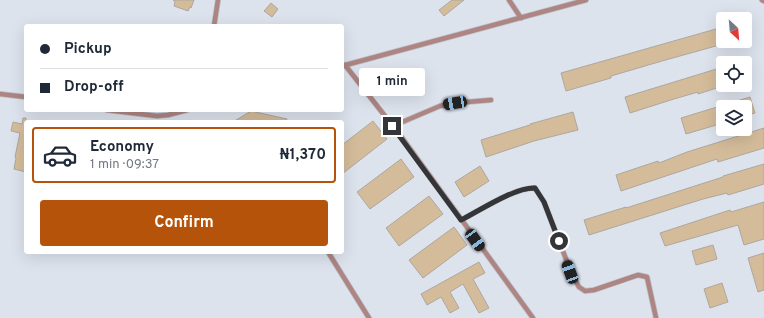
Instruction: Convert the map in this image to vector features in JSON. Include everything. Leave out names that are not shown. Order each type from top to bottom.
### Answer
[{"type":"lane","points":[[214,24],[218,0]]},
{"type":"lane","points":[[509,0],[521,18]]},
{"type":"lane","points":[[344,66],[586,0]]},
{"type":"lane","points":[[344,67],[392,126],[532,318]]},
{"type":"lane","points":[[0,94],[24,97]]},
{"type":"lane","points":[[392,126],[440,106],[491,100]]},
{"type":"lane","points":[[124,112],[157,116],[179,112]]},
{"type":"lane","points":[[461,220],[527,187],[535,188],[544,202],[570,272],[579,287],[585,291],[594,290],[638,275],[647,277],[656,318]]},
{"type":"lane","points":[[329,254],[369,318]]},
{"type":"building","points":[[173,0],[194,0],[188,11],[174,6],[175,2]]},
{"type":"building","points":[[452,0],[464,0],[444,16],[439,10]]},
{"type":"building","points":[[271,3],[278,9],[272,17],[264,11]]},
{"type":"building","points":[[716,29],[716,46],[611,76],[611,78],[566,91],[561,73]]},
{"type":"building","points":[[716,69],[716,88],[698,94],[698,92],[630,113],[625,97]]},
{"type":"building","points":[[750,97],[751,100],[740,100]]},
{"type":"building","points":[[752,103],[755,113],[752,114]]},
{"type":"building","points":[[716,107],[716,125],[686,134],[681,118]]},
{"type":"building","points":[[249,112],[287,119],[287,120],[236,120]]},
{"type":"building","points":[[573,112],[578,130],[534,141],[486,157],[481,140]]},
{"type":"building","points":[[23,118],[26,118],[26,120],[24,120],[24,172],[14,169],[20,133],[11,131],[13,122],[22,124]]},
{"type":"building","points":[[373,121],[387,139],[344,172],[344,143]]},
{"type":"building","points":[[764,128],[764,148],[718,162],[717,159],[621,191],[616,175],[658,161],[659,163],[687,152],[738,136],[752,136],[752,132]]},
{"type":"building","points":[[401,159],[414,177],[370,209],[357,192]]},
{"type":"building","points":[[764,164],[764,184],[728,195],[727,193],[703,199],[589,235],[584,220]]},
{"type":"building","points":[[480,166],[489,181],[464,197],[455,182]]},
{"type":"building","points":[[429,196],[443,214],[399,246],[386,228]]},
{"type":"building","points":[[764,202],[764,239],[744,245],[738,225],[665,246],[660,233],[730,210],[731,212]]},
{"type":"building","points":[[454,227],[467,245],[423,278],[409,260]]},
{"type":"building","points":[[713,245],[717,259],[696,265],[692,251]]},
{"type":"building","points":[[764,253],[764,290],[758,292],[748,258]]},
{"type":"building","points":[[479,262],[485,273],[473,279],[489,308],[479,313],[463,284],[450,292],[459,308],[450,313],[441,297],[427,305],[421,294]]},
{"type":"building","points":[[722,283],[728,302],[710,308],[704,289]]},
{"type":"route","points":[[392,126],[461,220],[527,187],[535,188],[544,202],[559,241]]}]
